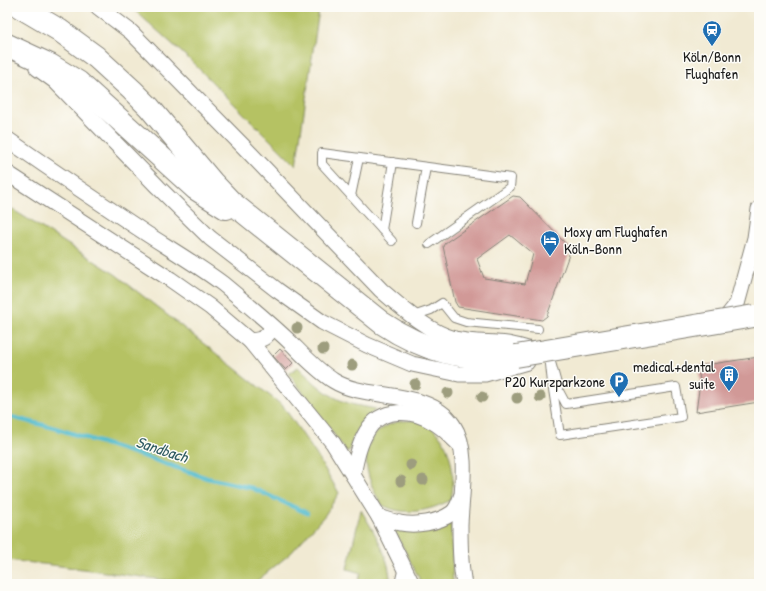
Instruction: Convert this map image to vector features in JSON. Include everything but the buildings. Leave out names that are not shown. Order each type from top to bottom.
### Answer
[{"type":"street","points":[[20,7],[59,30],[96,57],[149,107],[217,187],[231,202],[256,223],[387,326],[401,335],[425,346],[449,354],[489,358],[516,356],[759,315]]},
{"type":"street","points":[[98,7],[131,32],[381,290],[403,309],[428,327],[453,338],[470,342],[508,344],[549,355]]},
{"type":"street","points":[[7,46],[50,65],[78,82],[196,190],[218,204],[256,223]]},
{"type":"street","points":[[7,46],[55,81],[210,238],[277,290],[322,322],[367,345],[412,364],[459,374],[485,374],[549,355],[717,329],[759,318]]},
{"type":"street","points":[[7,139],[222,284],[273,327],[318,370],[334,381],[349,389],[400,397],[436,409],[448,418],[453,425],[461,446],[463,471],[460,534],[462,581]]},
{"type":"street","points":[[7,173],[170,279],[210,307],[250,341],[333,443],[379,517],[412,584]]},
{"type":"street","points":[[717,329],[737,304],[755,238],[759,209]]},
{"type":"street","points":[[250,341],[258,341],[266,338],[273,327]]},
{"type":"street","points":[[353,475],[360,444],[367,430],[376,420],[386,414],[408,413],[425,417],[434,422],[461,446]]},
{"type":"street","points":[[379,517],[407,524],[431,522],[452,512],[458,505],[461,496]]},
{"type":"lane","points":[[392,242],[322,164],[322,153],[511,178],[510,187],[429,244]]},
{"type":"lane","points":[[351,196],[359,158]]},
{"type":"lane","points":[[382,230],[393,162]]},
{"type":"lane","points":[[416,223],[426,167]]},
{"type":"lane","points":[[413,316],[432,310],[442,303],[454,318],[466,322],[538,329]]},
{"type":"lane","points":[[549,355],[559,391],[566,404],[676,387],[681,417],[560,435],[549,355]]},
{"type":"lane","points":[[399,584],[403,566]]},
{"type":"green space","points":[[131,7],[300,7],[319,10],[296,166],[189,59]]},
{"type":"green space","points":[[7,206],[115,274],[283,406],[316,454],[339,493],[325,515],[291,553],[253,584],[194,584],[7,560]]},
{"type":"green space","points":[[298,367],[327,393],[334,397],[351,404],[376,409],[359,428],[349,451],[346,451],[289,374]]},
{"type":"green space","points":[[400,421],[418,421],[429,426],[438,433],[444,442],[452,465],[453,489],[451,500],[426,510],[408,512],[391,509],[382,505],[373,489],[368,472],[366,462],[367,453],[373,436],[389,425]]},
{"type":"green space","points":[[361,510],[385,555],[390,574],[390,584],[357,584],[361,573],[347,569]]},
{"type":"green space","points":[[451,518],[453,584],[422,584],[392,526]]},
{"type":"waterway","name":"Sandbach","points":[[7,416],[55,428],[207,478],[252,488],[307,513]]},
{"type":"place","name":"Köln/Bonn Flughafen","points":[[712,47]]},
{"type":"place","name":"Moxy am Flughafen Köln-Bonn","points":[[550,257]]},
{"type":"place","name":"medical+dental suite","points":[[729,392]]},
{"type":"place","name":"P20 Kurzparkzone","points":[[619,398]]}]
